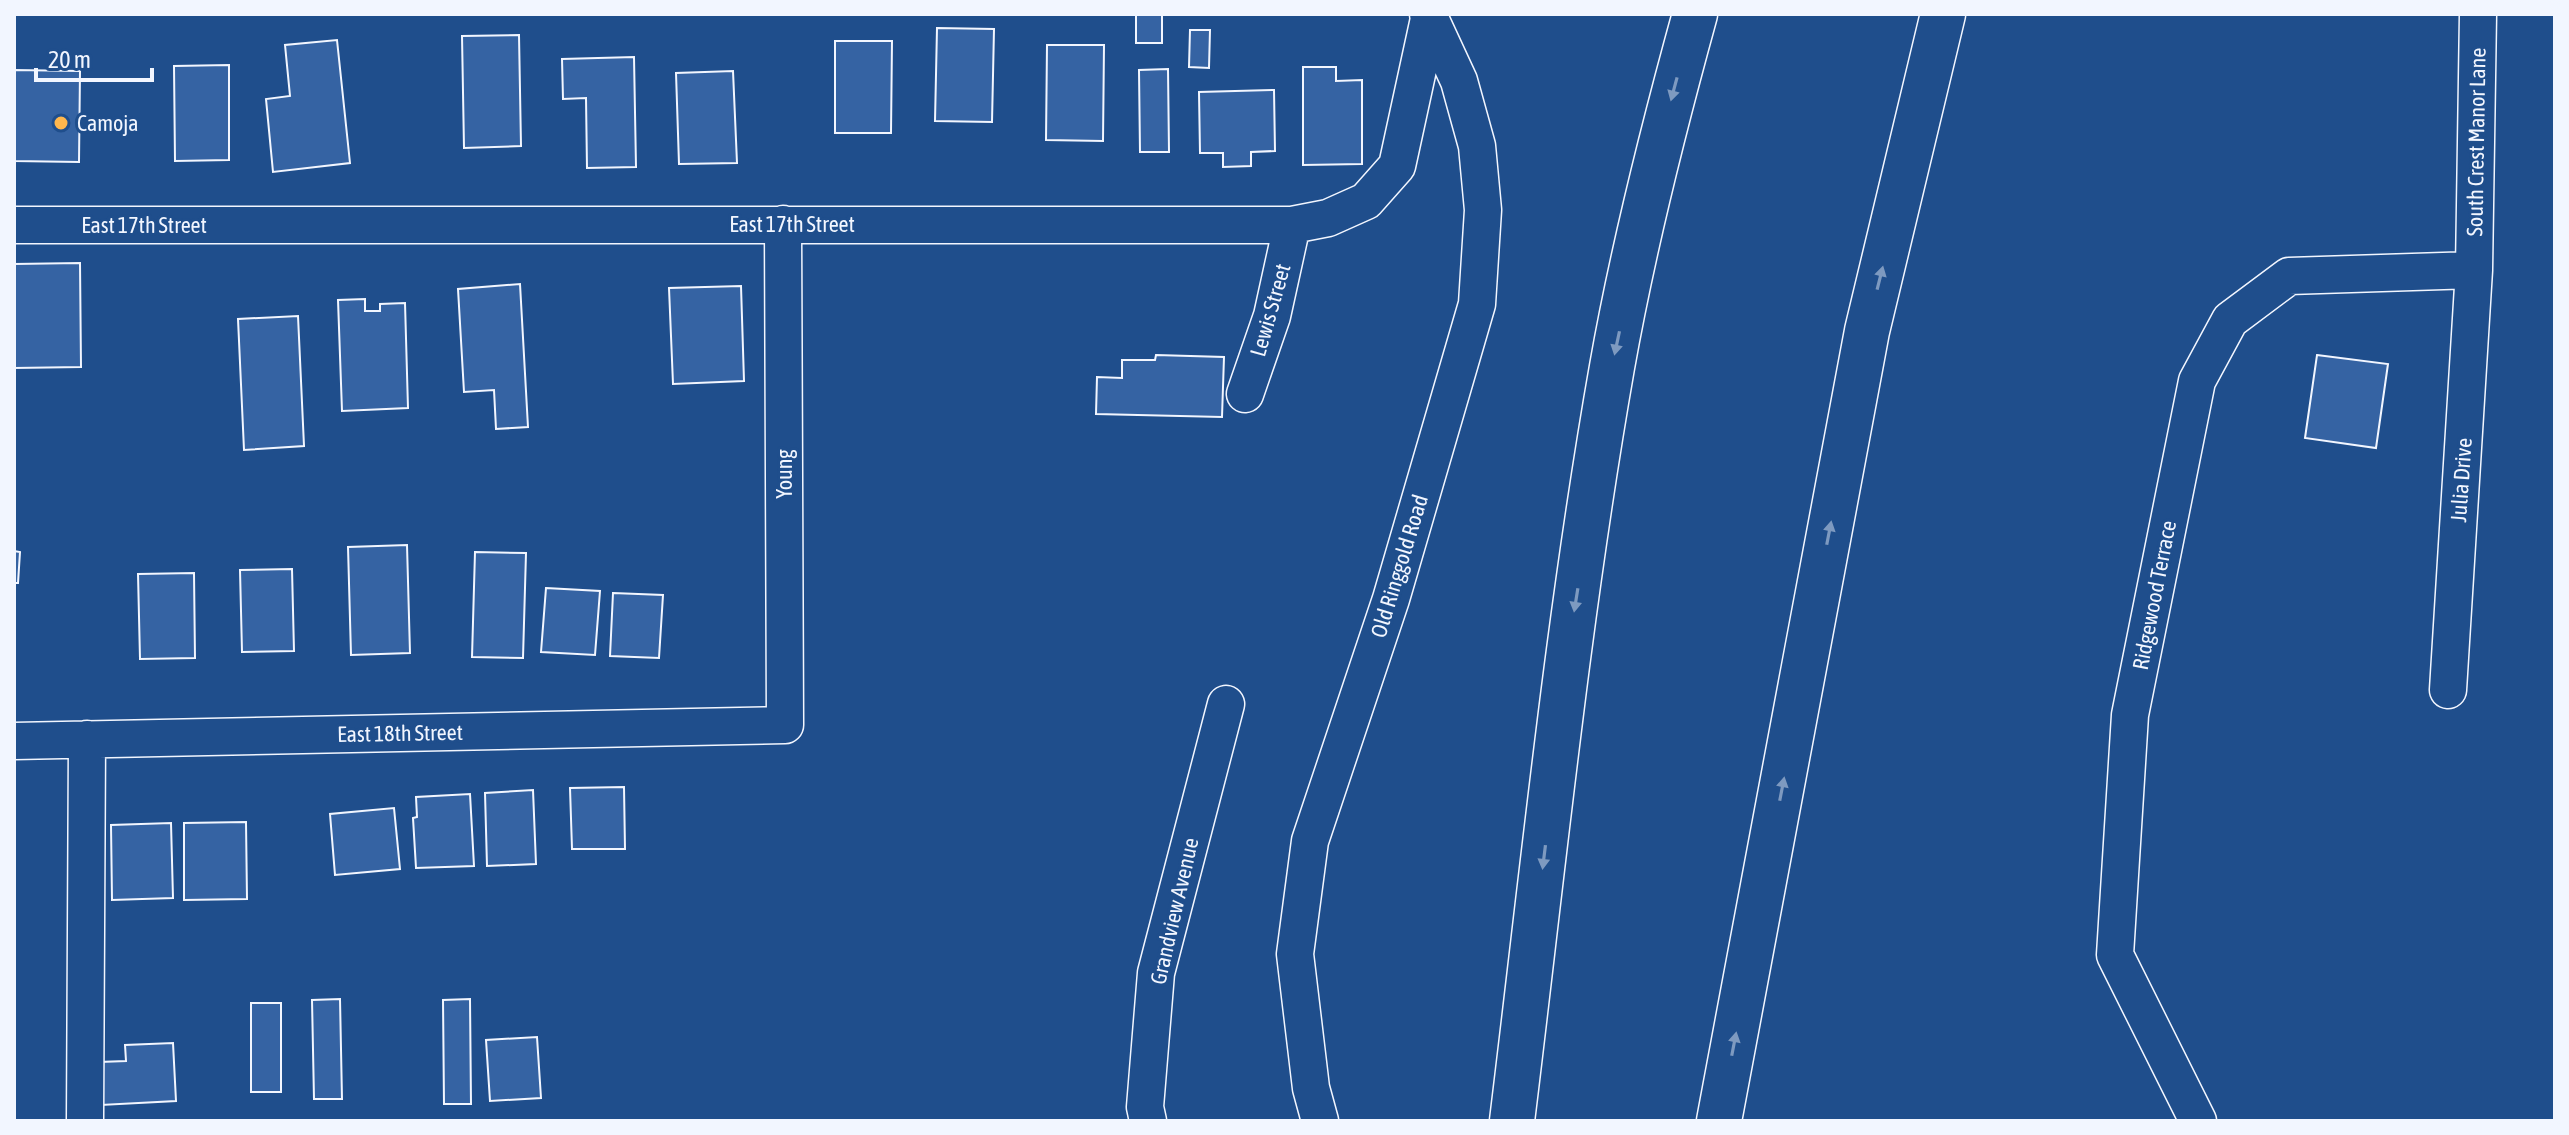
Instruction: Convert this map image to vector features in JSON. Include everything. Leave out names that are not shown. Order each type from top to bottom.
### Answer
[{"type":"highway","points":[[1512,1121],[1570,638],[1612,365],[1658,147],[1695,14]]},
{"type":"highway","points":[[1719,1121],[1867,331],[1943,14]]},
{"type":"street","name":"South Crest Manor Lane","points":[[2474,270],[2478,14]]},
{"type":"street","name":"East 17th Street","points":[[14,225],[1292,225],[1328,218],[1366,201],[1397,166],[1429,15]]},
{"type":"street","name":"Old Ringgold Road","points":[[1320,1121],[1311,1088],[1295,954],[1310,841],[1391,599],[1477,304],[1483,210],[1477,146],[1459,81],[1429,15]]},
{"type":"street","name":"Young","points":[[783,224],[785,725]]},
{"type":"street","name":"Lewis Street","points":[[1245,394],[1272,316],[1292,225]]},
{"type":"street","name":"Julia Drive","points":[[2448,690],[2474,270]]},
{"type":"street","name":"Ridgewood Terrace","points":[[2198,1121],[2115,955],[2130,715],[2197,381],[2230,320],[2289,276],[2474,270]]},
{"type":"street","name":"Grandview Avenue","points":[[1148,1121],[1145,1107],[1156,973],[1226,704]]},
{"type":"street","name":"East 18th Street","points":[[14,741],[785,725]]},
{"type":"street","points":[[85,1121],[87,739]]},
{"type":"building","points":[[1136,14],[1162,14],[1162,43],[1136,43]]},
{"type":"building","points":[[937,28],[994,29],[992,122],[935,121]]},
{"type":"building","points":[[1190,30],[1210,30],[1209,68],[1189,67]]},
{"type":"building","points":[[519,35],[521,146],[464,148],[462,36]]},
{"type":"building","points":[[337,40],[350,163],[273,172],[266,99],[290,96],[285,45]]},
{"type":"building","points":[[835,41],[892,41],[891,133],[835,133]]},
{"type":"building","points":[[1047,45],[1104,45],[1103,141],[1046,140]]},
{"type":"building","points":[[634,57],[636,167],[587,168],[586,98],[563,99],[562,59]]},
{"type":"building","points":[[229,65],[229,160],[175,161],[174,66]]},
{"type":"building","points":[[1303,67],[1336,67],[1336,81],[1362,80],[1362,164],[1303,165]]},
{"type":"building","points":[[1168,69],[1169,152],[1140,152],[1139,70]]},
{"type":"building","points":[[14,70],[80,71],[79,162],[14,161]]},
{"type":"building","points":[[733,71],[737,163],[679,164],[676,73]]},
{"type":"building","points":[[1274,90],[1275,151],[1251,152],[1251,166],[1223,167],[1223,153],[1200,153],[1199,92]]},
{"type":"building","points":[[80,263],[81,367],[14,368],[14,264]]},
{"type":"building","points":[[520,284],[528,427],[496,429],[494,390],[464,392],[458,289]]},
{"type":"building","points":[[741,286],[744,381],[673,384],[669,288]]},
{"type":"building","points":[[365,299],[365,311],[380,311],[380,304],[405,303],[408,408],[342,411],[338,300]]},
{"type":"building","points":[[298,316],[304,446],[244,450],[238,319]]},
{"type":"building","points":[[1156,355],[1224,357],[1222,417],[1096,414],[1097,377],[1122,378],[1122,360],[1155,360]]},
{"type":"building","points":[[2317,355],[2388,364],[2376,448],[2305,438]]},
{"type":"building","points":[[407,545],[410,653],[351,655],[348,547]]},
{"type":"building","points":[[14,551],[20,552],[18,583],[14,583]]},
{"type":"building","points":[[475,552],[526,553],[523,658],[472,657]]},
{"type":"building","points":[[292,569],[294,651],[242,652],[240,570]]},
{"type":"building","points":[[194,573],[195,658],[140,659],[138,574]]},
{"type":"building","points":[[546,588],[600,591],[595,655],[541,652]]},
{"type":"building","points":[[613,593],[663,595],[659,658],[610,656]]},
{"type":"building","points":[[624,787],[625,849],[572,849],[570,788]]},
{"type":"building","points":[[533,790],[536,864],[487,866],[485,793]]},
{"type":"building","points":[[470,794],[474,866],[416,868],[413,818],[417,817],[416,797]]},
{"type":"building","points":[[394,808],[400,869],[335,875],[330,814]]},
{"type":"building","points":[[246,822],[247,899],[184,900],[184,823]]},
{"type":"building","points":[[171,823],[173,898],[112,900],[111,825]]},
{"type":"building","points":[[340,999],[342,1099],[314,1099],[312,1000]]},
{"type":"building","points":[[470,999],[471,1104],[444,1104],[443,1000]]},
{"type":"building","points":[[251,1003],[281,1003],[281,1092],[251,1092]]},
{"type":"building","points":[[537,1037],[541,1098],[490,1101],[486,1040]]},
{"type":"building","points":[[173,1043],[176,1101],[101,1105],[99,1062],[126,1061],[125,1045]]},
{"type":"place","name":"Camoja","points":[[61,123]]}]
